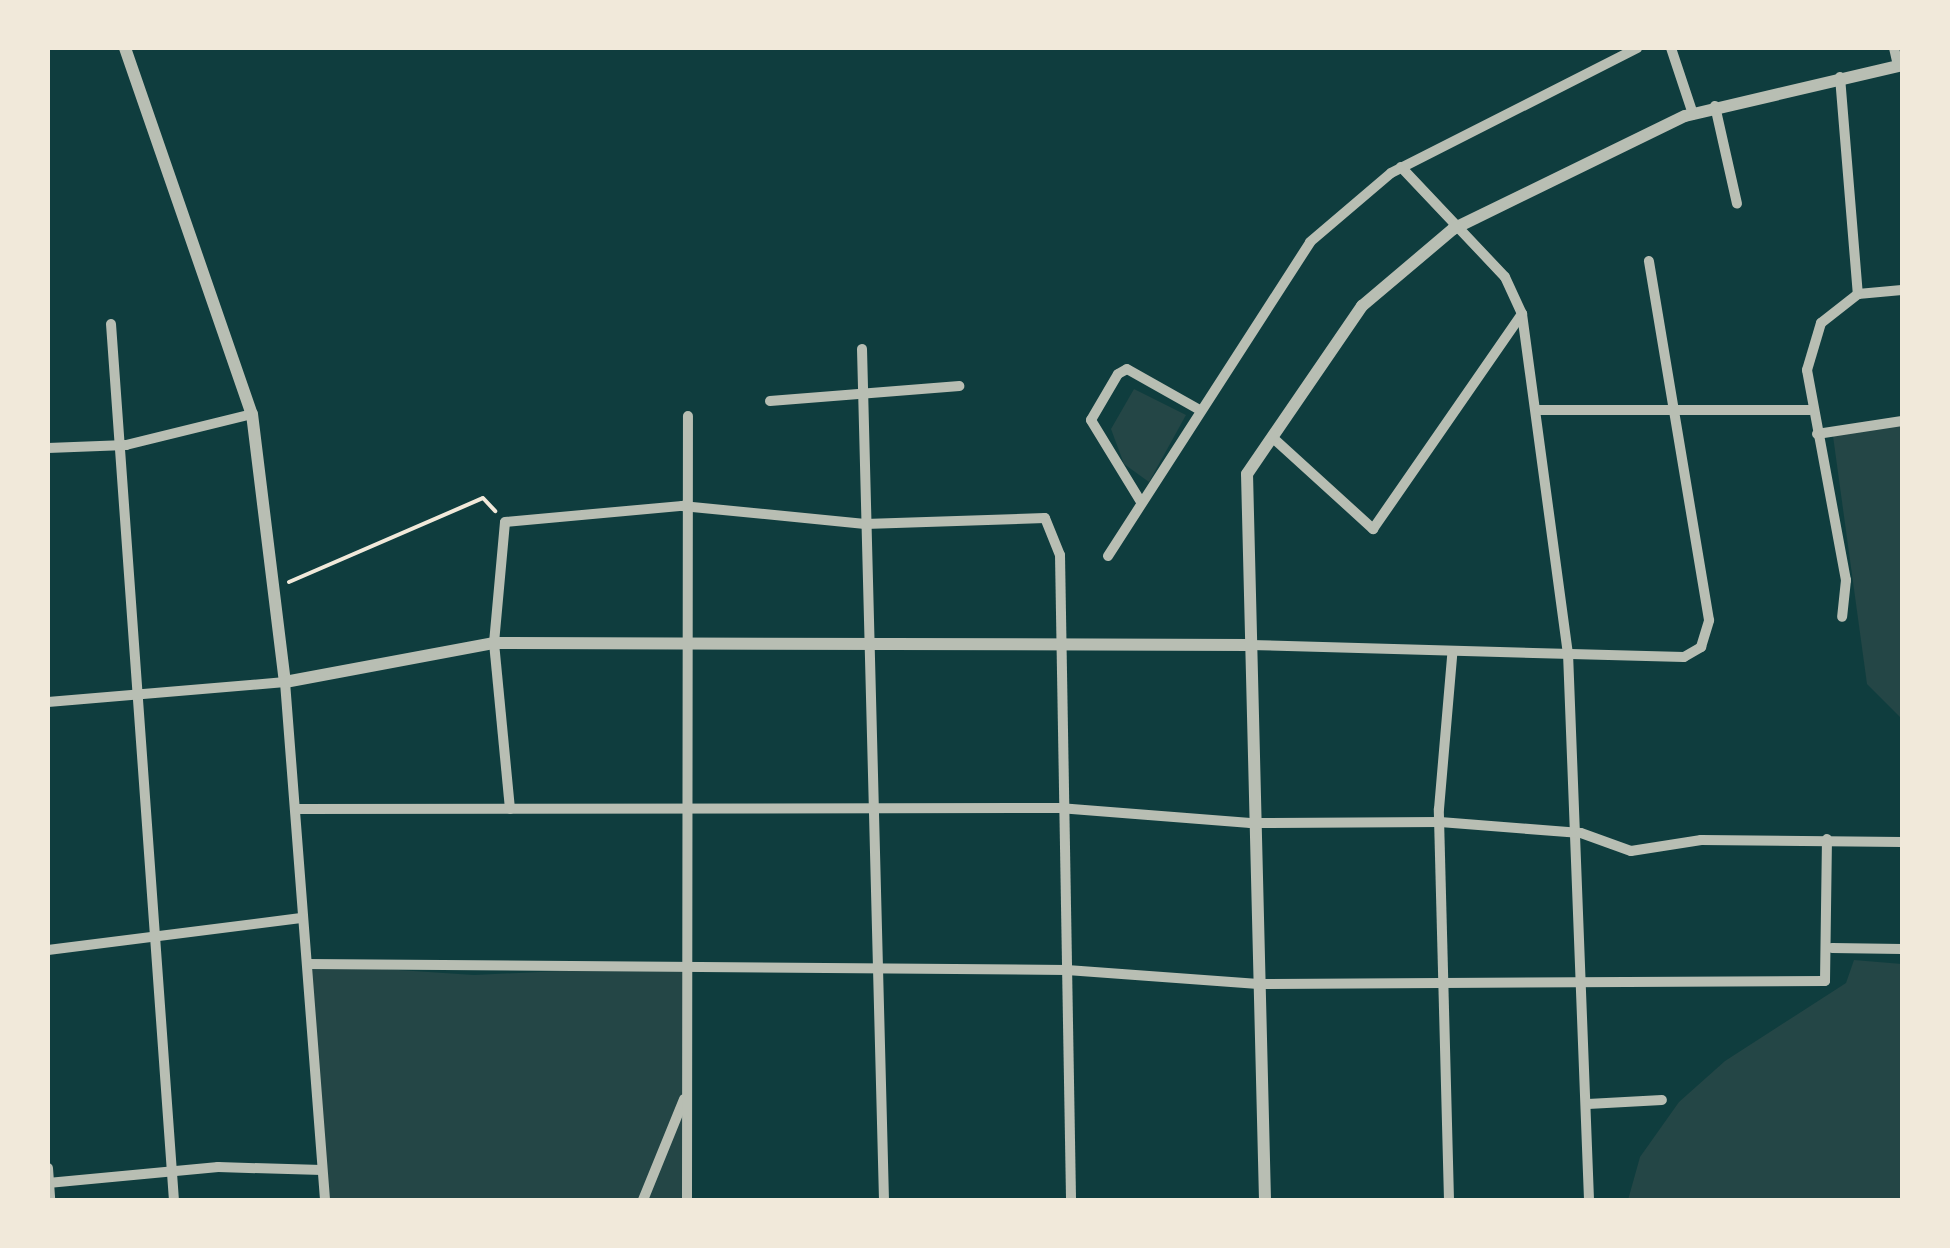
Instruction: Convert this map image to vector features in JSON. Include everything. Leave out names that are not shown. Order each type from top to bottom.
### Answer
[{"type":"street","points":[[125,48],[252,414],[285,682],[324,1200]]},
{"type":"street","points":[[1108,556],[1198,409],[1310,242],[1401,168],[1637,48]]},
{"type":"street","points":[[1671,48],[1692,114]]},
{"type":"street","points":[[1265,1200],[1250,823],[1246,474],[1362,306],[1454,229],[1692,114],[1900,65],[1894,48]]},
{"type":"street","points":[[1840,77],[1858,294]]},
{"type":"street","points":[[1714,106],[1737,204]]},
{"type":"street","points":[[1401,168],[1454,229],[1504,276],[1522,314],[1539,410],[1568,653],[1587,980],[1589,1200]]},
{"type":"street","points":[[48,702],[285,682],[494,644],[683,641],[1250,645],[1452,656],[1568,653],[1684,657],[1701,647],[1708,620],[1649,262]]},
{"type":"street","points":[[1842,617],[1846,580],[1810,410],[1811,339],[1858,294],[1902,290]]},
{"type":"street","points":[[1272,437],[1374,529],[1522,314]]},
{"type":"street","points":[[111,324],[126,445],[174,1200]]},
{"type":"street","points":[[862,349],[870,808],[884,1200]]},
{"type":"street","points":[[1141,502],[1091,420],[1118,374],[1127,368],[1198,409]]},
{"type":"street","points":[[770,401],[863,400],[958,386]]},
{"type":"street","points":[[1539,410],[1810,410]]},
{"type":"street","points":[[48,448],[126,445],[252,414]]},
{"type":"street","points":[[687,1200],[682,506],[688,416]]},
{"type":"street","points":[[1817,434],[1902,421]]},
{"type":"street","points":[[510,809],[494,644],[505,522],[682,506],[865,524],[1045,518],[1060,555],[1059,808],[1067,970],[1071,1200]]},
{"type":"street","points":[[1448,1200],[1448,986],[1440,822],[1452,656]]},
{"type":"street","points":[[295,809],[1059,808],[1250,823],[1440,822],[1581,834],[1630,851],[1827,840],[1902,842]]},
{"type":"street","points":[[307,964],[1067,970],[1258,984],[1448,986],[1587,980],[1825,981],[1832,948],[1827,840]]},
{"type":"street","points":[[48,950],[303,918]]},
{"type":"street","points":[[1832,948],[1902,950]]},
{"type":"street","points":[[644,1200],[686,1093]]},
{"type":"street","points":[[1588,1104],[1662,1100]]},
{"type":"street","points":[[48,1168],[50,1200]]},
{"type":"street","points":[[48,1182],[175,1171],[322,1170]]},
{"type":"path","points":[[275,587],[484,498],[505,522]]},
{"type":"shaded area","points":[[1134,389],[1186,415],[1149,482],[1124,464],[1111,429]]},
{"type":"shaded area","points":[[1902,425],[1902,719],[1867,684],[1833,436]]},
{"type":"shaded area","points":[[1854,960],[1902,964],[1902,1200],[1628,1200],[1640,1157],[1679,1102],[1725,1061],[1846,983]]},
{"type":"shaded area","points":[[307,964],[474,975],[685,965],[687,1200],[325,1200]]}]
